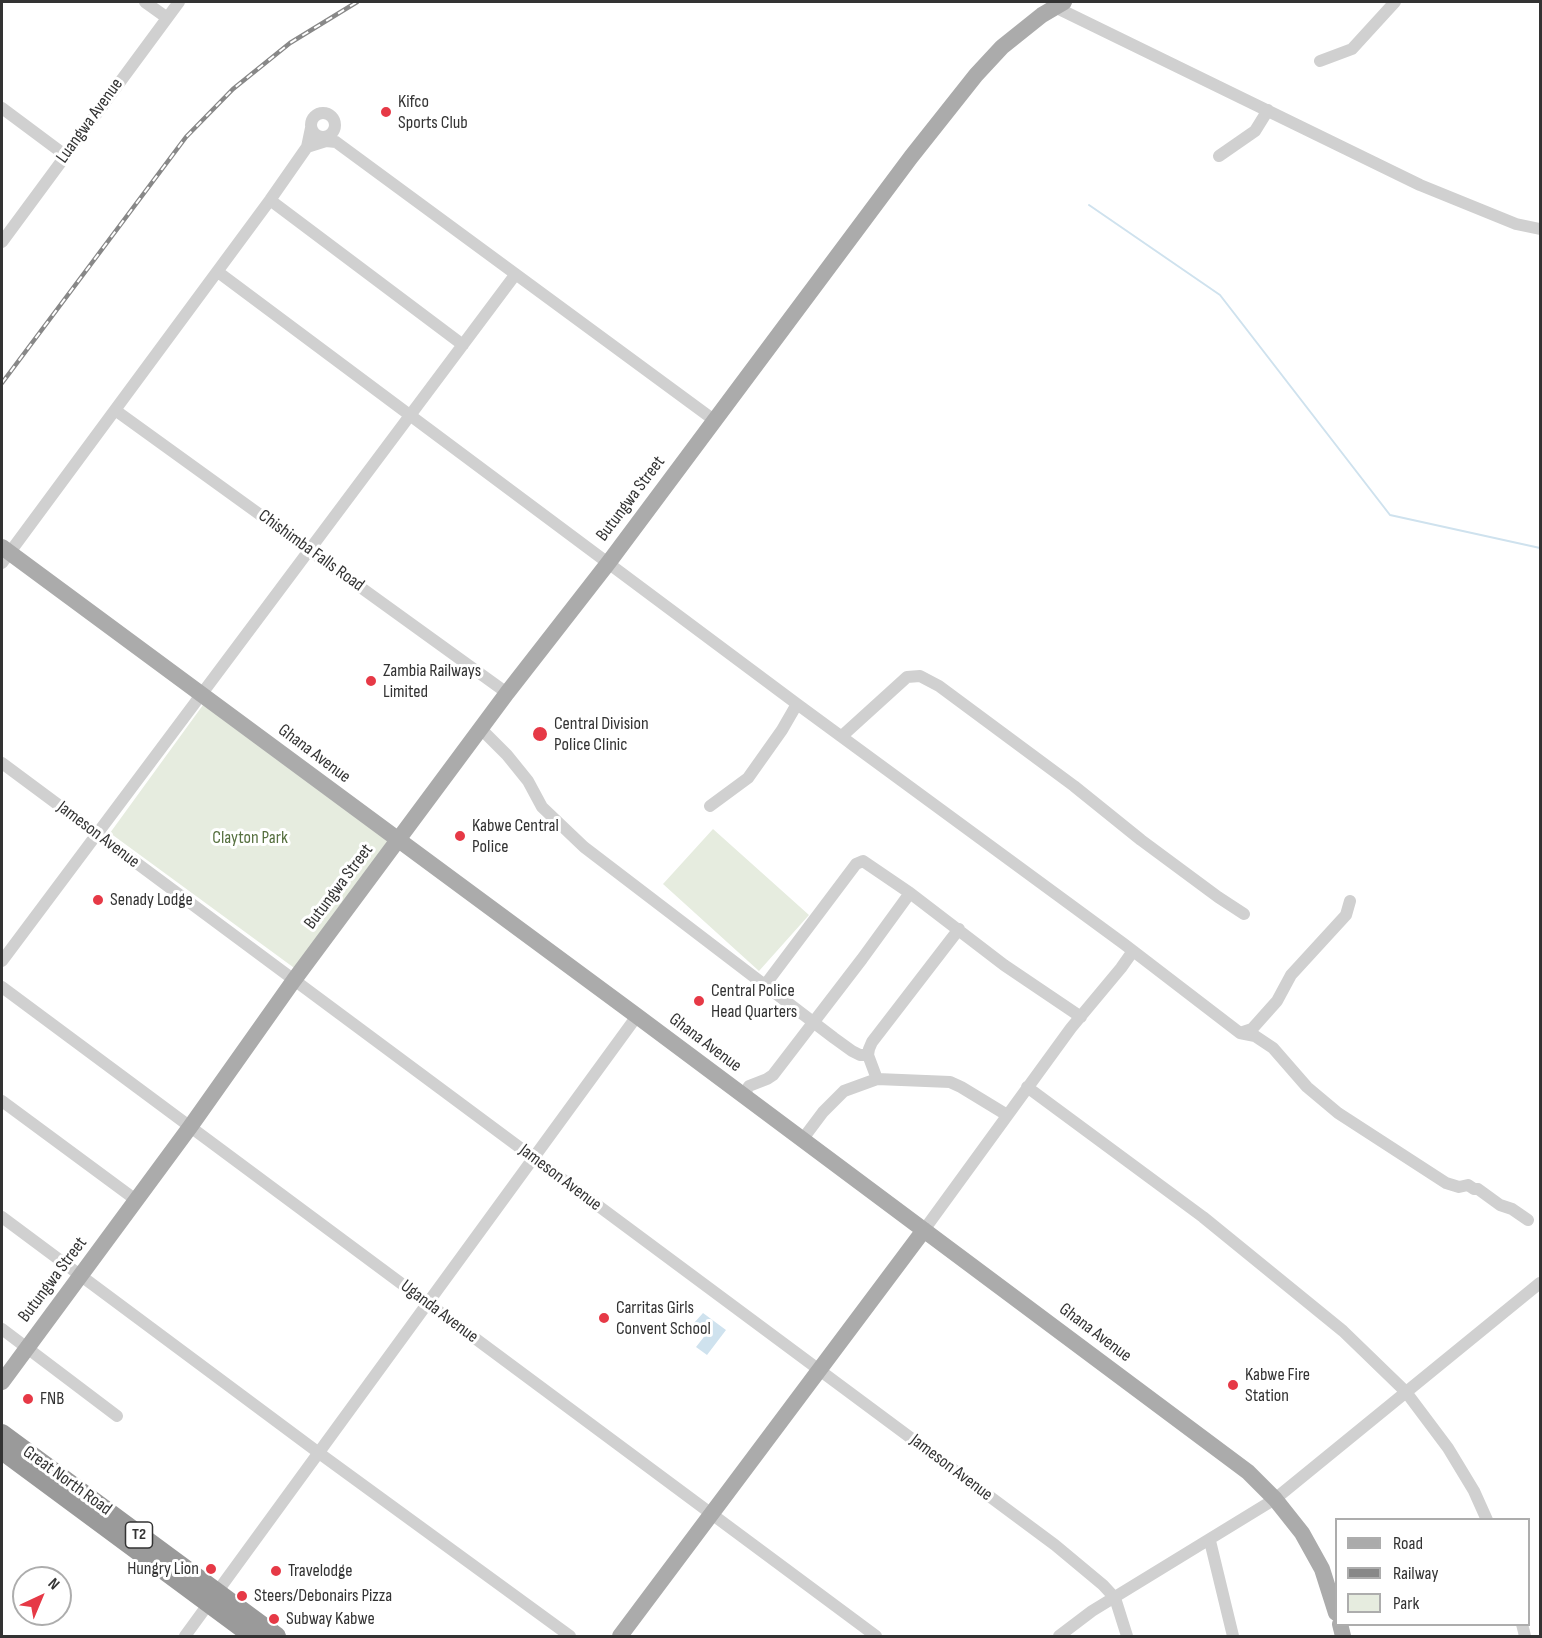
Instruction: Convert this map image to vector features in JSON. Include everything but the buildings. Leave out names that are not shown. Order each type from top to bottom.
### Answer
[{"type":"highway","name":"Great North Road","points":[[2,1433],[96,1513]]},
{"type":"highway","name":"Great North Road","points":[[2,1451],[96,1513],[213,1598],[277,1636]]},
{"type":"highway","name":"Great North Road","points":[[213,1598],[252,1636]]},
{"type":"main road","name":"Butungwa Street","points":[[2,1382],[190,1127],[294,980],[911,157],[976,75],[1002,47],[1060,4]]},
{"type":"main road","name":"Ghana Avenue","points":[[4,554],[201,694],[1248,1472],[1275,1499],[1302,1533],[1325,1577],[1335,1610]]},
{"type":"main road","points":[[620,1636],[924,1230]]},
{"type":"street","points":[[145,2],[166,17]]},
{"type":"street","name":"Luangwa Avenue","points":[[2,242],[179,2]]},
{"type":"street","points":[[1320,61],[1352,49],[1395,2]]},
{"type":"street","points":[[1060,4],[1420,185],[1516,224],[1540,229]]},
{"type":"street","points":[[2,108],[65,154]]},
{"type":"street","points":[[1219,156],[1255,131],[1268,110]]},
{"type":"street","points":[[4,554],[115,410],[312,145],[326,141],[333,135],[333,118],[323,113],[313,118],[312,145]]},
{"type":"street","points":[[311,128],[318,136],[333,135],[515,275],[714,420]]},
{"type":"street","points":[[270,200],[463,345]]},
{"type":"street","points":[[218,272],[797,704],[1133,951],[1240,1033],[1255,1036],[1273,1048],[1307,1087],[1338,1113],[1446,1183],[1459,1187],[1468,1185],[1474,1190],[1478,1189],[1500,1205],[1512,1209],[1528,1220]]},
{"type":"street","points":[[2,961],[515,275]]},
{"type":"street","name":"Chishimba Falls Road","points":[[115,410],[507,693]]},
{"type":"street","points":[[842,736],[907,677],[921,676],[957,699],[1074,786],[1141,840],[1244,914]]},
{"type":"street","points":[[710,806],[748,778],[782,730],[797,704]]},
{"type":"street","points":[[481,729],[507,755],[528,781],[542,807],[584,847],[852,1051],[860,1055],[868,1055]]},
{"type":"street","name":"Jameson Avenue","points":[[2,763],[1054,1545],[1103,1585],[1115,1598]]},
{"type":"street","points":[[765,985],[859,862],[868,862],[1004,965],[1081,1017]]},
{"type":"street","points":[[743,1096],[749,1086],[773,1075],[910,893]]},
{"type":"street","points":[[1240,1033],[1252,1029],[1277,1001],[1291,975],[1346,915],[1350,901]]},
{"type":"street","points":[[877,1079],[868,1055],[872,1042],[959,929]]},
{"type":"street","points":[[924,1230],[1027,1087],[1133,951]]},
{"type":"street","name":"Uganda Avenue","points":[[2,987],[876,1636]]},
{"type":"street","points":[[185,1636],[637,1016]]},
{"type":"street","points":[[802,1140],[823,1112],[844,1091],[877,1079],[950,1082],[1007,1115]]},
{"type":"street","points":[[1027,1087],[1203,1217],[1289,1285],[1343,1332],[1406,1392],[1448,1448],[1474,1491],[1486,1518]]},
{"type":"street","points":[[2,1101],[136,1200]]},
{"type":"street","points":[[2,1217],[570,1636]]},
{"type":"street","points":[[1059,1636],[1092,1611],[1210,1541],[1275,1499],[1540,1283]]},
{"type":"street","points":[[2,1329],[117,1416]]},
{"type":"street","points":[[1210,1541],[1233,1636]]},
{"type":"street","points":[[1115,1598],[1127,1636]]},
{"type":"green space","name":"Clayton Park","points":[[203,705],[390,843],[297,970],[110,833]]},
{"type":"green space","points":[[713,829],[809,915],[759,971],[663,884]]},
{"type":"water","points":[[703,1313],[726,1330],[707,1355],[696,1347],[707,1333],[694,1323]]},
{"type":"waterway","points":[[1089,205],[1220,295],[1390,515],[1540,548]]},
{"type":"railway","points":[[2,383],[186,137],[233,89],[290,43],[357,2]]},
{"type":"place","name":"Kifco Sports Club","points":[[386,112]]},
{"type":"place","name":"Zambia Railways Limited","points":[[371,681]]},
{"type":"place","name":"Central Division Police Clinic","points":[[540,734]]},
{"type":"place","name":"Kabwe Central Police","points":[[460,836]]},
{"type":"place","name":"Senady Lodge","points":[[98,900]]},
{"type":"place","name":"Central Police Head Quarters","points":[[699,1001]]},
{"type":"place","name":"Carritas Girls Convent School","points":[[604,1318]]},
{"type":"place","name":"Kabwe Fire Station","points":[[1233,1385]]},
{"type":"place","name":"FNB","points":[[28,1399]]},
{"type":"place","name":"Hungry Lion","points":[[211,1569]]},
{"type":"place","name":"Travelodge","points":[[276,1571]]},
{"type":"place","name":"Steers/Debonairs Pizza","points":[[242,1596]]},
{"type":"place","name":"Subway Kabwe","points":[[274,1619]]}]
